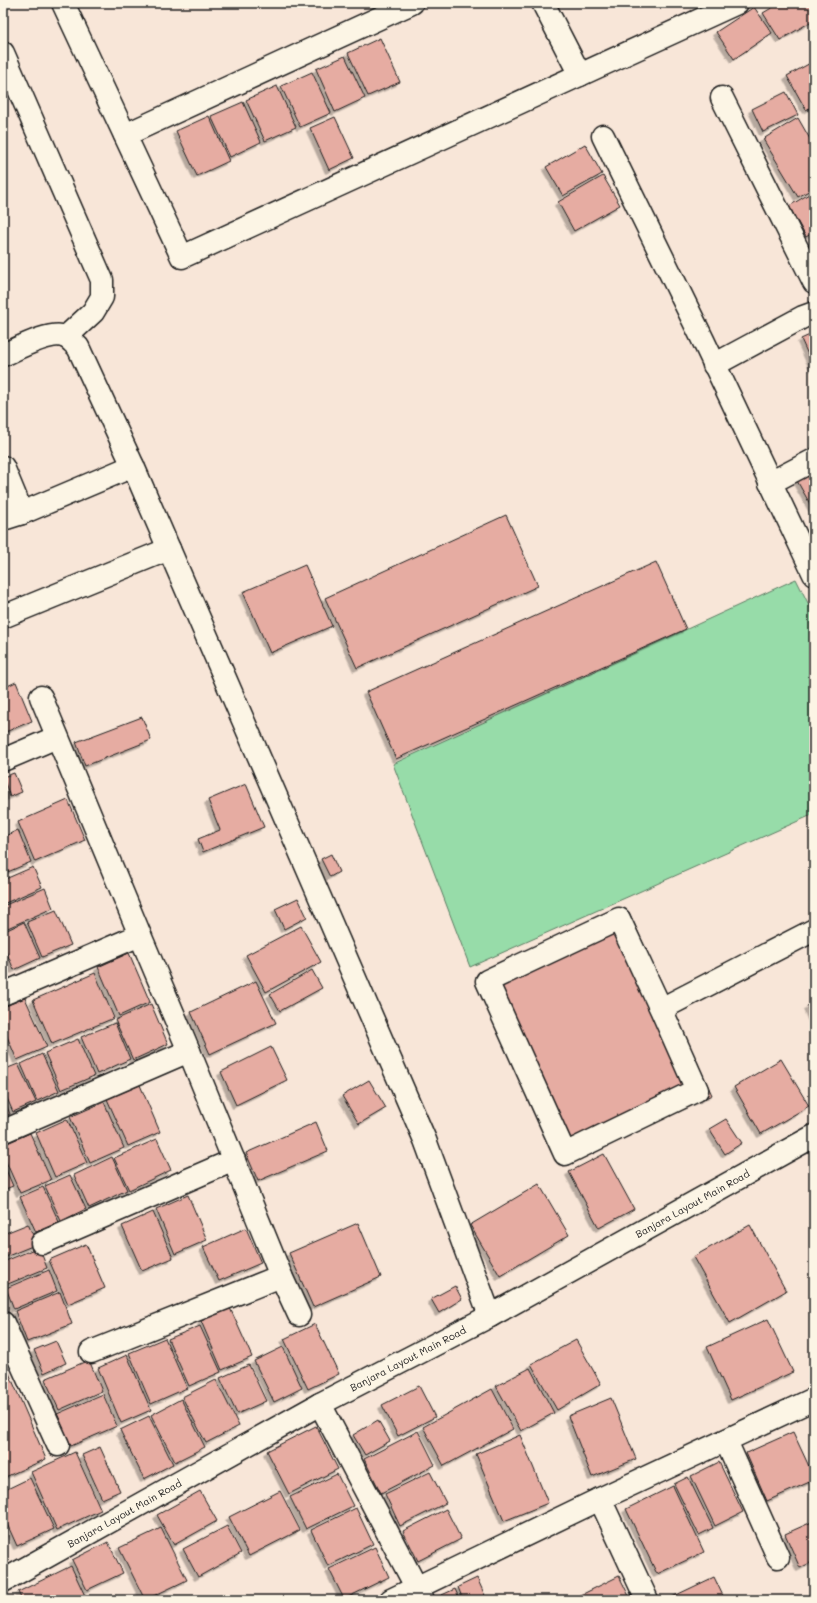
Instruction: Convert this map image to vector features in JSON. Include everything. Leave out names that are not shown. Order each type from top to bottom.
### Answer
[{"type":"street","points":[[63,3],[182,257],[737,3]]},
{"type":"street","points":[[124,135],[412,3]]},
{"type":"street","points":[[543,3],[580,75]]},
{"type":"street","points":[[3,53],[102,280],[102,297],[93,312],[66,337]]},
{"type":"street","points":[[722,98],[814,282]]},
{"type":"street","points":[[603,136],[814,574]]},
{"type":"street","points":[[714,365],[814,313]]},
{"type":"street","points":[[3,355],[44,338],[55,336],[66,337],[78,347],[133,466],[425,1140],[490,1316]]},
{"type":"street","points":[[770,483],[814,460]]},
{"type":"street","points":[[3,467],[12,516],[133,466]]},
{"type":"street","points":[[5,616],[169,549]]},
{"type":"street","points":[[41,697],[189,1050],[281,1276],[299,1315]]},
{"type":"street","points":[[3,760],[58,737]]},
{"type":"street","points":[[619,919],[661,1009],[697,1090],[565,1154],[487,981],[619,919]]},
{"type":"street","points":[[661,1009],[814,930]]},
{"type":"street","points":[[4,992],[140,935]]},
{"type":"street","points":[[4,1131],[189,1050]]},
{"type":"street","name":"Banjara Layout Main Road","points":[[3,1581],[320,1404],[490,1316],[814,1136]]},
{"type":"street","points":[[42,1243],[234,1160]]},
{"type":"street","points":[[91,1352],[281,1276]]},
{"type":"street","points":[[3,1323],[58,1445]]},
{"type":"street","points":[[391,1600],[420,1593],[600,1499],[814,1399]]},
{"type":"street","points":[[320,1404],[420,1593]]},
{"type":"street","points":[[726,1441],[778,1557]]},
{"type":"street","points":[[600,1499],[647,1600]]},
{"type":"green space","points":[[796,579],[814,615],[814,814],[470,967],[393,764]]},
{"type":"building","points":[[780,3],[810,3],[814,9],[814,20],[780,40],[763,13]]},
{"type":"building","points":[[754,7],[772,33],[734,59],[716,32]]},
{"type":"building","points":[[380,38],[400,82],[368,96],[348,53]]},
{"type":"building","points":[[345,56],[365,98],[335,112],[316,69]]},
{"type":"building","points":[[814,61],[814,106],[806,110],[787,76]]},
{"type":"building","points":[[312,72],[331,113],[300,127],[281,86]]},
{"type":"building","points":[[277,86],[296,127],[265,141],[246,100]]},
{"type":"building","points":[[786,92],[798,115],[763,132],[752,109]]},
{"type":"building","points":[[243,102],[261,142],[230,157],[211,116]]},
{"type":"building","points":[[209,116],[229,161],[197,176],[176,131]]},
{"type":"building","points":[[335,117],[354,158],[329,170],[310,128]]},
{"type":"building","points":[[798,118],[814,146],[814,188],[798,197],[763,139]]},
{"type":"building","points":[[585,144],[602,174],[563,196],[546,167]]},
{"type":"building","points":[[603,176],[620,205],[574,231],[558,202]]},
{"type":"building","points":[[814,191],[814,232],[806,237],[789,206]]},
{"type":"building","points":[[814,333],[814,368],[801,339]]},
{"type":"building","points":[[814,469],[814,511],[796,479]]},
{"type":"building","points":[[506,515],[538,586],[357,668],[325,598]]},
{"type":"building","points":[[656,562],[686,629],[396,759],[366,692]]},
{"type":"building","points":[[305,565],[332,626],[270,653],[243,592]]},
{"type":"building","points":[[16,682],[32,721],[3,733],[3,688]]},
{"type":"building","points":[[142,717],[151,740],[85,766],[76,742]]},
{"type":"building","points":[[14,773],[22,792],[10,797],[3,777]]},
{"type":"building","points":[[246,784],[264,827],[203,852],[198,839],[220,830],[208,800]]},
{"type":"building","points":[[68,800],[85,840],[35,862],[18,822]]},
{"type":"building","points":[[18,830],[31,862],[3,874],[3,837]]},
{"type":"building","points":[[331,854],[339,872],[330,877],[321,859]]},
{"type":"building","points":[[33,867],[42,887],[3,904],[3,880]]},
{"type":"building","points":[[45,888],[53,908],[3,930],[3,906]]},
{"type":"building","points":[[298,898],[307,917],[284,929],[275,909]]},
{"type":"building","points":[[56,910],[71,945],[42,957],[27,922]]},
{"type":"building","points":[[629,912],[712,1095],[563,1162],[480,979]]},
{"type":"building","points":[[24,922],[40,958],[14,970],[3,944],[3,932]]},
{"type":"building","points":[[301,926],[321,962],[266,992],[246,955]]},
{"type":"building","points":[[129,953],[150,1002],[119,1016],[98,967]]},
{"type":"building","points":[[312,970],[322,988],[280,1011],[270,994]]},
{"type":"building","points":[[95,973],[114,1018],[52,1044],[33,1000]]},
{"type":"building","points":[[256,981],[276,1023],[210,1054],[191,1012]]},
{"type":"building","points":[[25,998],[47,1047],[17,1060],[3,1027],[3,1007]]},
{"type":"building","points":[[814,1003],[814,1023],[807,1006]]},
{"type":"building","points":[[151,1004],[168,1044],[133,1060],[115,1020]]},
{"type":"building","points":[[115,1023],[130,1059],[97,1074],[81,1037]]},
{"type":"building","points":[[78,1039],[94,1076],[61,1090],[45,1053]]},
{"type":"building","points":[[271,1047],[287,1080],[236,1105],[221,1072]]},
{"type":"building","points":[[42,1054],[59,1091],[37,1101],[21,1064]]},
{"type":"building","points":[[781,1059],[809,1106],[761,1134],[734,1087]]},
{"type":"building","points":[[18,1064],[36,1102],[13,1112],[3,1089],[3,1070]]},
{"type":"building","points":[[369,1080],[386,1108],[359,1124],[342,1096]]},
{"type":"building","points":[[140,1085],[160,1132],[128,1146],[107,1099]]},
{"type":"building","points":[[3,1097],[10,1114],[3,1117]]},
{"type":"building","points":[[104,1102],[124,1148],[90,1163],[70,1117]]},
{"type":"building","points":[[67,1119],[87,1163],[55,1177],[36,1133]]},
{"type":"building","points":[[726,1119],[742,1143],[725,1154],[709,1129]]},
{"type":"building","points":[[316,1122],[328,1151],[258,1181],[246,1153]]},
{"type":"building","points":[[30,1133],[51,1180],[20,1193],[3,1155],[3,1145]]},
{"type":"building","points":[[157,1139],[171,1170],[129,1190],[114,1158]]},
{"type":"building","points":[[604,1154],[634,1209],[599,1228],[569,1172]]},
{"type":"building","points":[[112,1157],[127,1190],[89,1208],[74,1175]]},
{"type":"building","points":[[3,1163],[13,1186],[3,1190]]},
{"type":"building","points":[[70,1175],[86,1209],[61,1221],[45,1186]]},
{"type":"building","points":[[539,1184],[569,1235],[500,1276],[470,1225]]},
{"type":"building","points":[[43,1187],[59,1222],[36,1232],[20,1197]]},
{"type":"building","points":[[188,1195],[207,1240],[175,1254],[156,1209]]},
{"type":"building","points":[[153,1212],[173,1258],[142,1271],[122,1226]]},
{"type":"building","points":[[358,1223],[381,1277],[313,1307],[289,1253]]},
{"type":"building","points":[[28,1224],[37,1244],[3,1258],[3,1234]]},
{"type":"building","points":[[750,1225],[786,1291],[730,1323],[693,1257]]},
{"type":"building","points":[[246,1228],[261,1263],[219,1281],[203,1247]]},
{"type":"building","points":[[86,1244],[105,1288],[68,1304],[49,1260]]},
{"type":"building","points":[[39,1247],[47,1268],[3,1286],[3,1262]]},
{"type":"building","points":[[49,1270],[57,1291],[14,1309],[6,1288]]},
{"type":"building","points":[[455,1286],[462,1299],[439,1313],[431,1299]]},
{"type":"building","points":[[60,1292],[72,1324],[27,1342],[15,1311]]},
{"type":"building","points":[[230,1308],[252,1357],[222,1370],[201,1321]]},
{"type":"building","points":[[768,1319],[793,1372],[731,1400],[707,1347]]},
{"type":"building","points":[[315,1324],[339,1374],[308,1389],[284,1339]]},
{"type":"building","points":[[200,1326],[221,1372],[189,1386],[168,1339]]},
{"type":"building","points":[[165,1338],[187,1388],[151,1404],[129,1353]]},
{"type":"building","points":[[576,1340],[601,1384],[557,1410],[531,1364]]},
{"type":"building","points":[[56,1341],[66,1363],[44,1373],[34,1350]]},
{"type":"building","points":[[283,1347],[302,1388],[274,1402],[254,1361]]},
{"type":"building","points":[[127,1355],[151,1410],[121,1423],[98,1368]]},
{"type":"building","points":[[3,1359],[46,1459],[3,1478]]},
{"type":"building","points":[[89,1360],[102,1391],[59,1410],[45,1379]]},
{"type":"building","points":[[249,1365],[266,1401],[237,1414],[220,1378]]},
{"type":"building","points":[[530,1368],[554,1413],[521,1431],[496,1386]]},
{"type":"building","points":[[216,1380],[239,1426],[206,1443],[182,1397]]},
{"type":"building","points":[[419,1386],[435,1417],[398,1436],[382,1405]]},
{"type":"building","points":[[492,1389],[513,1429],[444,1466],[423,1427]]},
{"type":"building","points":[[103,1394],[117,1426],[71,1446],[57,1414]]},
{"type":"building","points":[[611,1398],[636,1459],[592,1477],[568,1416]]},
{"type":"building","points":[[181,1399],[205,1447],[175,1462],[151,1415]]},
{"type":"building","points":[[149,1416],[173,1464],[144,1479],[120,1430]]},
{"type":"building","points":[[378,1420],[390,1441],[365,1455],[353,1435]]},
{"type":"building","points":[[316,1426],[338,1469],[289,1494],[267,1451]]},
{"type":"building","points":[[418,1431],[435,1465],[381,1493],[364,1459]]},
{"type":"building","points":[[793,1432],[814,1477],[814,1480],[767,1501],[746,1453]]},
{"type":"building","points":[[520,1435],[548,1503],[504,1521],[476,1454]]},
{"type":"building","points":[[100,1447],[120,1491],[102,1499],[82,1455]]},
{"type":"building","points":[[75,1452],[101,1510],[57,1530],[31,1472]]},
{"type":"building","points":[[719,1462],[743,1512],[715,1526],[691,1476]]},
{"type":"building","points":[[430,1472],[446,1503],[400,1526],[385,1494]]},
{"type":"building","points":[[337,1474],[353,1506],[306,1529],[290,1497]]},
{"type":"building","points":[[688,1477],[713,1528],[699,1535],[674,1484]]},
{"type":"building","points":[[30,1478],[54,1529],[17,1546],[3,1515],[3,1491]]},
{"type":"building","points":[[673,1486],[704,1552],[657,1574],[626,1509]]},
{"type":"building","points":[[200,1491],[217,1521],[174,1545],[157,1515]]},
{"type":"building","points":[[280,1491],[300,1530],[249,1556],[229,1517]]},
{"type":"building","points":[[356,1508],[373,1544],[328,1566],[311,1530]]},
{"type":"building","points":[[446,1509],[461,1539],[418,1561],[403,1531]]},
{"type":"building","points":[[814,1521],[814,1561],[800,1568],[785,1534]]},
{"type":"building","points":[[227,1526],[241,1553],[198,1577],[183,1549]]},
{"type":"building","points":[[161,1528],[187,1580],[145,1600],[119,1548]]},
{"type":"building","points":[[108,1542],[123,1573],[87,1590],[72,1560]]},
{"type":"building","points":[[375,1547],[389,1577],[344,1599],[329,1569]]},
{"type":"building","points":[[71,1566],[87,1600],[22,1600],[18,1592]]},
{"type":"building","points":[[619,1576],[631,1600],[581,1600],[579,1596]]},
{"type":"building","points":[[714,1577],[725,1600],[671,1600],[670,1598]]},
{"type":"building","points":[[477,1578],[487,1600],[463,1600],[458,1587]]},
{"type":"building","points":[[455,1589],[460,1600],[433,1600],[433,1599]]}]
